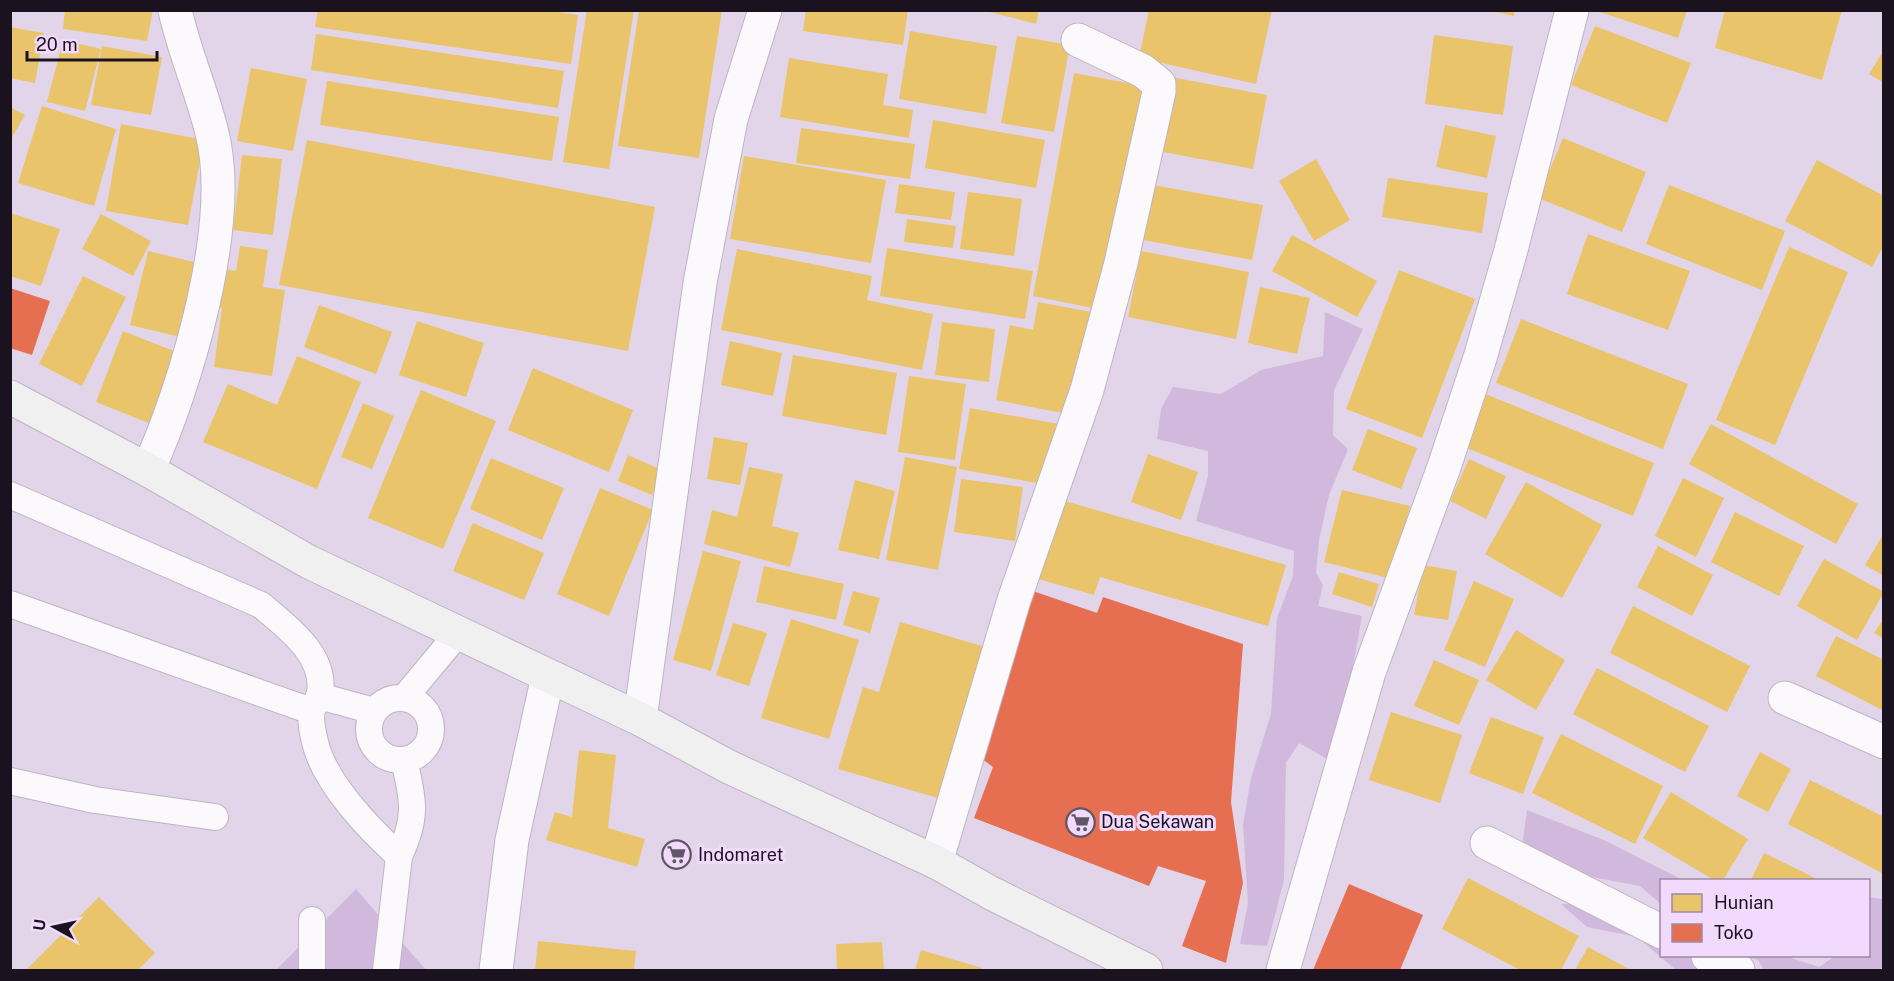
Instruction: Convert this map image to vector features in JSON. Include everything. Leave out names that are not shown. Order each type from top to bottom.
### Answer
[{"type":"street","points":[[148,470],[166,430],[195,337],[209,269],[218,203],[217,164],[213,134],[175,10]]},
{"type":"street","points":[[640,719],[700,283],[731,119],[765,10]]},
{"type":"street","points":[[1283,970],[1369,672],[1444,467],[1480,358],[1511,250],[1572,10]]},
{"type":"street","points":[[936,862],[1014,600],[1087,390],[1121,263],[1159,92],[1159,84],[1155,78],[1078,40]]},
{"type":"street","points":[[10,397],[148,470],[309,562],[640,719],[729,767],[936,862],[991,893],[1146,970]]},
{"type":"street","points":[[496,970],[512,840],[548,676]]},
{"type":"street","points":[[1785,698],[1884,742]]},
{"type":"street","points":[[1487,843],[1660,931]]},
{"type":"street","points":[[1710,957],[1738,970]]},
{"type":"lane","points":[[10,495],[261,605],[293,633],[318,666],[315,743],[323,764],[369,828],[399,856]]},
{"type":"lane","points":[[10,604],[315,703],[374,711]]},
{"type":"lane","points":[[405,697],[459,632]]},
{"type":"lane","points":[[405,697],[419,703],[429,715],[432,730],[428,745],[418,756],[404,761],[386,758],[373,746],[369,728],[374,711],[383,702],[405,697]]},
{"type":"lane","points":[[386,970],[399,856],[412,827],[413,798],[404,761]]},
{"type":"lane","points":[[10,781],[95,801],[215,817]]},
{"type":"lane","points":[[312,920],[312,970]]},
{"type":"shaded area","points":[[1325,312],[1363,329],[1334,390],[1333,435],[1348,449],[1329,495],[1319,540],[1316,573],[1323,585],[1318,606],[1362,616],[1349,689],[1329,760],[1299,743],[1286,763],[1284,880],[1267,946],[1240,944],[1248,903],[1243,825],[1251,778],[1271,714],[1277,618],[1293,576],[1294,551],[1196,521],[1208,476],[1208,451],[1157,439],[1161,409],[1173,387],[1221,394],[1261,370],[1323,356]]},
{"type":"shaded area","points":[[1527,810],[1606,841],[1681,879],[1660,879],[1660,903],[1640,886],[1533,866],[1522,846]]},
{"type":"shaded area","points":[[356,889],[426,970],[276,970]]},
{"type":"shaded area","points":[[1870,897],[1883,899],[1883,970],[1764,970],[1758,960],[1750,957],[1788,957],[1819,967],[1834,957],[1870,957]]},
{"type":"shaded area","points":[[1561,904],[1614,906],[1660,931],[1660,956],[1637,937],[1587,927]]},
{"type":"shaded area","points":[[1661,957],[1695,957],[1714,970],[1676,970]]},
{"type":"building: Hunian","points":[[65,10],[153,10],[147,41],[63,29]]},
{"type":"building: Hunian","points":[[318,10],[545,10],[578,15],[571,64],[315,27]]},
{"type":"building: Hunian","points":[[587,10],[634,10],[609,169],[563,162]]},
{"type":"building: Hunian","points":[[639,10],[722,10],[699,158],[618,146]]},
{"type":"building: Hunian","points":[[806,10],[908,10],[903,45],[803,31]]},
{"type":"building: Hunian","points":[[982,10],[1039,10],[1036,24]]},
{"type":"building: Hunian","points":[[1149,10],[1272,10],[1256,84],[1139,58]]},
{"type":"building: Hunian","points":[[1487,10],[1514,10],[1514,16]]},
{"type":"building: Hunian","points":[[1594,10],[1687,10],[1678,38]]},
{"type":"building: Hunian","points":[[1725,10],[1842,10],[1822,80],[1715,48]]},
{"type":"building: Hunian","points":[[1595,26],[1691,63],[1667,123],[1571,85]]},
{"type":"building: Hunian","points":[[10,27],[44,33],[35,83],[10,78]]},
{"type":"building: Hunian","points":[[910,31],[997,46],[986,114],[899,99]]},
{"type":"building: Hunian","points":[[316,34],[564,71],[558,108],[311,70]]},
{"type":"building: Hunian","points":[[1434,35],[1513,46],[1503,115],[1425,104]]},
{"type":"building: Hunian","points":[[1017,36],[1070,45],[1054,132],[1001,123]]},
{"type":"building: Hunian","points":[[63,40],[101,49],[85,111],[47,102]]},
{"type":"building: Hunian","points":[[102,46],[162,57],[151,115],[91,105]]},
{"type":"building: Hunian","points":[[1884,50],[1884,83],[1869,74]]},
{"type":"building: Hunian","points":[[789,58],[888,74],[883,105],[913,110],[909,138],[780,117]]},
{"type":"building: Hunian","points":[[251,68],[307,79],[293,151],[237,141]]},
{"type":"building: Hunian","points":[[1074,73],[1144,86],[1102,310],[1033,296]]},
{"type":"building: Hunian","points":[[1171,77],[1267,95],[1253,169],[1158,151]]},
{"type":"building: Hunian","points":[[327,81],[559,117],[552,161],[320,125]]},
{"type":"building: Hunian","points":[[42,106],[116,129],[94,206],[18,183]]},
{"type":"building: Hunian","points":[[10,107],[25,115],[10,141]]},
{"type":"building: Hunian","points":[[933,120],[1045,140],[1036,188],[925,168]]},
{"type":"building: Hunian","points":[[121,124],[204,140],[188,225],[106,211]]},
{"type":"building: Hunian","points":[[1445,125],[1496,136],[1487,178],[1436,167]]},
{"type":"building: Hunian","points":[[801,128],[915,144],[910,179],[796,163]]},
{"type":"building: Hunian","points":[[1563,138],[1646,172],[1622,232],[1538,198]]},
{"type":"building: Hunian","points":[[307,140],[655,207],[628,351],[279,285]]},
{"type":"building: Hunian","points":[[242,155],[282,159],[273,235],[233,230]]},
{"type":"building: Hunian","points":[[744,156],[886,180],[871,263],[730,239]]},
{"type":"building: Hunian","points":[[1316,159],[1350,220],[1314,241],[1279,181]]},
{"type":"building: Hunian","points":[[1817,160],[1884,196],[1884,245],[1872,267],[1785,221]]},
{"type":"building: Hunian","points":[[1388,178],[1488,193],[1482,233],[1382,217]]},
{"type":"building: Hunian","points":[[899,184],[955,192],[951,220],[895,213]]},
{"type":"building: Hunian","points":[[1153,185],[1263,205],[1252,260],[1143,240]]},
{"type":"building: Hunian","points":[[1669,185],[1785,231],[1762,290],[1646,244]]},
{"type":"building: Hunian","points":[[968,192],[1022,199],[1014,256],[960,249]]},
{"type":"building: Hunian","points":[[10,213],[60,229],[41,286],[10,276]]},
{"type":"building: Hunian","points":[[101,214],[151,241],[133,276],[82,249]]},
{"type":"building: Hunian","points":[[907,219],[956,226],[953,248],[904,242]]},
{"type":"building: Hunian","points":[[1588,234],[1690,271],[1668,330],[1567,294]]},
{"type":"building: Hunian","points":[[1292,235],[1377,281],[1357,317],[1272,271]]},
{"type":"building: Hunian","points":[[240,246],[268,250],[263,287],[285,290],[272,376],[214,367],[222,308],[215,307],[221,269],[236,271]]},
{"type":"building: Hunian","points":[[1789,247],[1848,272],[1775,445],[1716,420]]},
{"type":"building: Hunian","points":[[887,248],[1033,271],[1025,319],[880,296]]},
{"type":"building: Hunian","points":[[737,249],[872,276],[867,300],[933,314],[922,370],[721,330]]},
{"type":"building: Hunian","points":[[148,251],[198,263],[180,337],[130,325]]},
{"type":"building: Hunian","points":[[1141,251],[1249,272],[1236,339],[1128,317]]},
{"type":"building: Hunian","points":[[1399,270],[1475,299],[1422,438],[1346,409]]},
{"type":"building: Hunian","points":[[83,276],[126,297],[82,386],[39,364]]},
{"type":"building: Hunian","points":[[1260,287],[1310,298],[1297,354],[1248,343]]},
{"type":"building: Hunian","points":[[1038,302],[1092,312],[1068,414],[996,400],[1010,325],[1033,330]]},
{"type":"building: Hunian","points":[[319,305],[392,332],[376,374],[304,347]]},
{"type":"building: Hunian","points":[[1521,319],[1688,384],[1663,449],[1496,383]]},
{"type":"building: Hunian","points":[[417,321],[484,343],[466,397],[399,375]]},
{"type":"building: Hunian","points":[[942,322],[995,329],[989,382],[935,375]]},
{"type":"building: Hunian","points":[[123,331],[184,355],[156,426],[96,402]]},
{"type":"building: Hunian","points":[[730,341],[782,353],[773,396],[721,385]]},
{"type":"building: Hunian","points":[[793,355],[897,373],[886,435],[782,416]]},
{"type":"building: Hunian","points":[[297,356],[361,382],[317,489],[203,442],[228,384],[277,405]]},
{"type":"building: Hunian","points":[[533,368],[633,410],[609,472],[508,430]]},
{"type":"building: Hunian","points":[[909,376],[966,384],[955,460],[898,452]]},
{"type":"building: Hunian","points":[[421,390],[496,421],[443,549],[368,518]]},
{"type":"building: Hunian","points":[[1483,393],[1654,463],[1633,516],[1462,446]]},
{"type":"building: Hunian","points":[[363,403],[394,416],[372,469],[341,457]]},
{"type":"building: Hunian","points":[[970,408],[1059,424],[1047,485],[959,469]]},
{"type":"building: Hunian","points":[[1711,424],[1858,504],[1836,544],[1689,464]]},
{"type":"building: Hunian","points":[[1368,429],[1417,448],[1401,489],[1352,470]]},
{"type":"building: Hunian","points":[[714,437],[748,443],[740,485],[707,479]]},
{"type":"building: Hunian","points":[[1148,454],[1198,472],[1181,520],[1131,502]]},
{"type":"building: Hunian","points":[[628,455],[662,470],[652,495],[618,481]]},
{"type":"building: Hunian","points":[[905,457],[957,467],[938,570],[886,560]]},
{"type":"building: Hunian","points":[[491,458],[564,488],[542,540],[470,509]]},
{"type":"building: Hunian","points":[[1469,459],[1506,476],[1486,519],[1450,501]]},
{"type":"building: Hunian","points":[[749,467],[783,474],[772,526],[799,533],[790,567],[704,544],[712,510],[737,517]]},
{"type":"building: Hunian","points":[[1683,478],[1724,498],[1696,557],[1655,536]]},
{"type":"building: Hunian","points":[[961,479],[1023,487],[1015,541],[954,532]]},
{"type":"building: Hunian","points":[[855,480],[895,491],[879,559],[838,550]]},
{"type":"building: Hunian","points":[[1526,482],[1602,525],[1562,598],[1485,554]]},
{"type":"building: Hunian","points":[[600,488],[653,510],[609,616],[557,594]]},
{"type":"building: Hunian","points":[[1342,490],[1410,506],[1392,579],[1324,562]]},
{"type":"building: Hunian","points":[[1058,499],[1286,565],[1268,626],[1100,577],[1094,595],[1035,578]]},
{"type":"building: Hunian","points":[[1735,512],[1804,546],[1779,596],[1711,562]]},
{"type":"building: Hunian","points":[[473,523],[544,553],[524,600],[453,571]]},
{"type":"building: Hunian","points":[[1884,533],[1884,576],[1865,565]]},
{"type":"building: Hunian","points":[[1658,546],[1713,575],[1692,616],[1637,587]]},
{"type":"building: Hunian","points":[[703,551],[741,561],[711,671],[673,660]]},
{"type":"building: Hunian","points":[[1824,559],[1884,592],[1857,640],[1797,606]]},
{"type":"building: Hunian","points":[[1423,565],[1457,571],[1448,620],[1414,615]]},
{"type":"building: Hunian","points":[[764,566],[844,584],[836,620],[756,602]]},
{"type":"building: Hunian","points":[[1339,572],[1379,584],[1372,607],[1332,594]]},
{"type":"building: Hunian","points":[[1474,581],[1514,599],[1485,667],[1444,650]]},
{"type":"building: Hunian","points":[[853,591],[880,598],[870,633],[843,625]]},
{"type":"building: Hunian","points":[[1633,606],[1750,666],[1727,712],[1610,653]]},
{"type":"building: Hunian","points":[[1884,618],[1884,639],[1874,633]]},
{"type":"building: Hunian","points":[[791,619],[859,640],[829,739],[761,718]]},
{"type":"building: Hunian","points":[[900,622],[989,648],[945,800],[838,769],[863,687],[879,692]]},
{"type":"building: Hunian","points":[[733,623],[767,633],[749,686],[716,675]]},
{"type":"building: Hunian","points":[[1516,630],[1565,660],[1536,710],[1486,680]]},
{"type":"building: Hunian","points":[[1836,636],[1884,660],[1884,711],[1816,676]]},
{"type":"building: Hunian","points":[[1434,660],[1479,680],[1459,725],[1414,706]]},
{"type":"building: Hunian","points":[[1597,668],[1709,726],[1685,772],[1573,714]]},
{"type":"building: Hunian","points":[[1391,712],[1462,735],[1440,803],[1369,780]]},
{"type":"building: Hunian","points":[[1491,717],[1544,737],[1523,794],[1469,773]]},
{"type":"building: Hunian","points":[[1561,734],[1663,786],[1635,844],[1532,793]]},
{"type":"building: Hunian","points":[[579,750],[616,755],[608,828],[645,839],[637,867],[546,840],[555,812],[572,817]]},
{"type":"building: Hunian","points":[[1760,752],[1791,769],[1768,812],[1737,796]]},
{"type":"building: Hunian","points":[[1810,780],[1884,817],[1882,873],[1788,824]]},
{"type":"building: Hunian","points":[[1671,792],[1748,839],[1724,879],[1712,879],[1643,838]]},
{"type":"building: Hunian","points":[[1764,853],[1817,879],[1751,879]]},
{"type":"building: Hunian","points":[[1468,878],[1579,936],[1561,970],[1520,970],[1442,929]]},
{"type":"building: Hunian","points":[[99,897],[155,953],[138,970],[26,970]]},
{"type":"building: Hunian","points":[[538,941],[636,951],[634,970],[535,970]]},
{"type":"building: Hunian","points":[[882,942],[884,970],[837,970],[836,944]]},
{"type":"building: Hunian","points":[[1588,947],[1631,970],[1575,970]]},
{"type":"building: Hunian","points":[[921,950],[982,968],[981,970],[915,970]]},
{"type":"building: Toko","points":[[10,288],[50,301],[32,355],[10,348]]},
{"type":"building: Toko","points":[[1027,589],[1097,613],[1103,597],[1243,644],[1231,802],[1243,883],[1226,963],[1182,946],[1206,881],[1158,866],[1149,886],[974,818],[993,767],[982,759]]},
{"type":"building: Toko","points":[[1349,884],[1423,915],[1400,970],[1313,970]]},
{"type":"place","name":"Dua Sekawan","points":[[1080,822]]},
{"type":"place","name":"Indomaret","points":[[677,855]]}]
